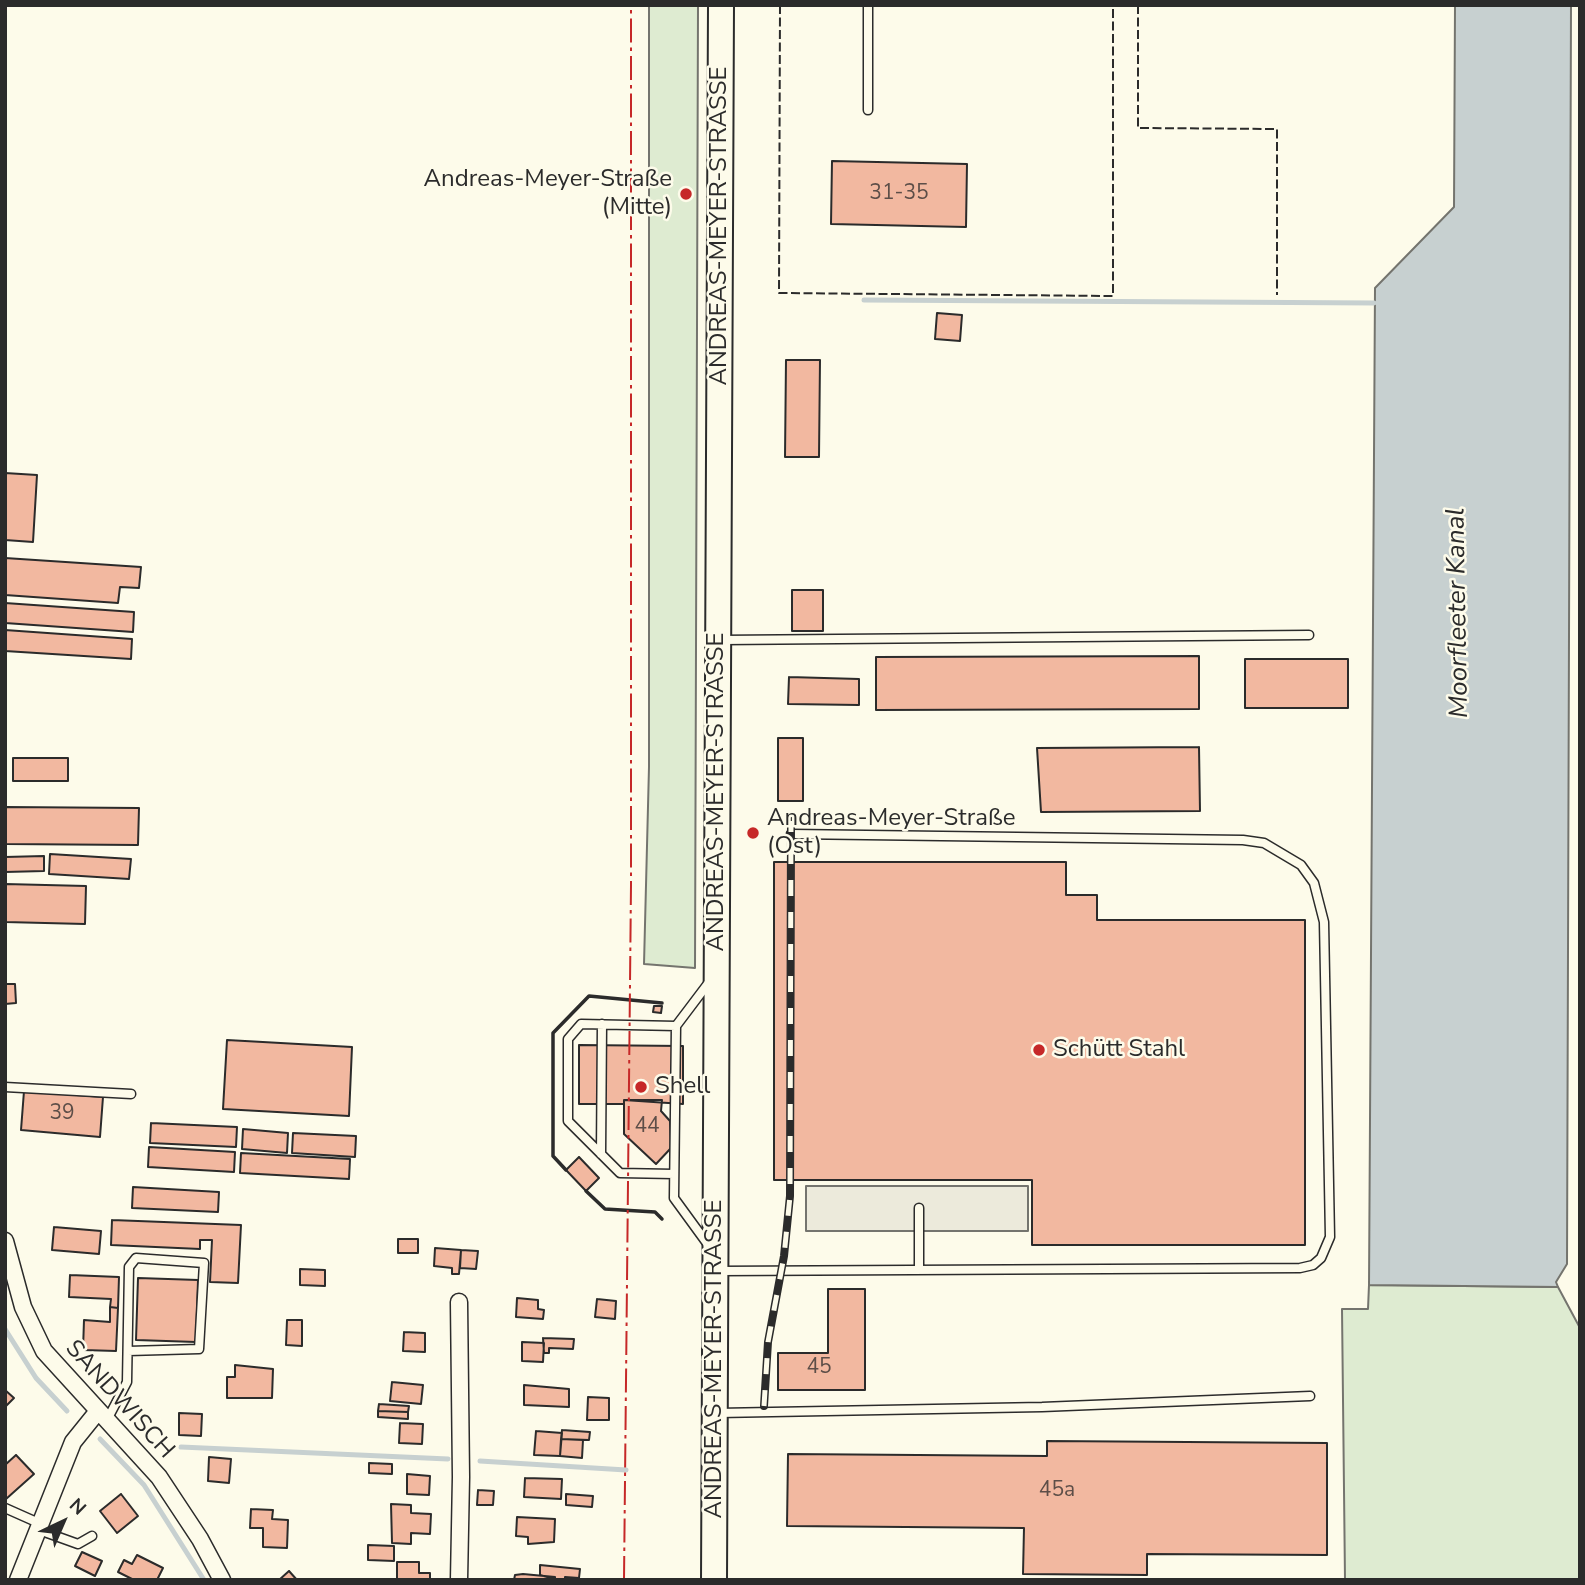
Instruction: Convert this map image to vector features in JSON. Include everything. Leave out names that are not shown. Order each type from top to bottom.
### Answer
[{"type":"main road","name":"ANDREAS-MEYER-STRASSE","points":[[714,1580],[721,5]]},
{"type":"street","name":"SANDWISCH","points":[[5,1241],[23,1307],[44,1351],[159,1477],[200,1539],[222,1580]]},
{"type":"street","points":[[458,1580],[461,1477],[459,1302]]},
{"type":"street","points":[[18,1580],[73,1442],[102,1416]]},
{"type":"lane","points":[[868,5],[868,110]]},
{"type":"lane","points":[[718,640],[1309,635]]},
{"type":"lane","points":[[716,973],[677,1026],[674,1174],[674,1198],[715,1263],[919,1270],[1300,1268],[1313,1265],[1321,1258],[1330,1237],[1321,901],[1314,883],[1301,864],[1264,843],[1243,840],[791,834]]},
{"type":"lane","points":[[674,1174],[620,1173],[568,1121],[568,1039],[582,1024],[677,1026]]},
{"type":"lane","points":[[601,1154],[602,1024]]},
{"type":"lane","points":[[5,1087],[131,1094]]},
{"type":"lane","points":[[919,1208],[919,1270]]},
{"type":"lane","points":[[102,1416],[127,1381],[129,1267],[136,1258],[204,1263],[199,1349],[128,1351]]},
{"type":"lane","points":[[715,1413],[1055,1406],[1310,1396]]},
{"type":"lane","points":[[5,1508],[78,1544],[92,1536]]},
{"type":"green space","points":[[649,5],[698,5],[695,968],[644,964],[649,767]]},
{"type":"green space","points":[[1369,1285],[1558,1287],[1580,1328],[1580,1580],[1345,1580],[1342,1309],[1368,1309]]},
{"type":"shaded area","points":[[806,1186],[1028,1186],[1028,1231],[806,1231]]},
{"type":"water","name":"Moorfleeter Kanal","points":[[1455,5],[1571,5],[1567,1264],[1556,1282],[1558,1287],[1369,1285],[1375,288],[1454,207]]},
{"type":"building","points":[[832,161],[967,164],[966,227],[831,224]]},
{"type":"building","points":[[937,313],[962,315],[960,341],[935,339]]},
{"type":"building","points":[[786,360],[820,360],[819,457],[785,457]]},
{"type":"building","points":[[5,473],[37,475],[33,542],[5,540]]},
{"type":"building","points":[[5,558],[141,567],[139,588],[120,587],[118,603],[5,595]]},
{"type":"building","points":[[792,590],[823,590],[823,631],[792,631]]},
{"type":"building","points":[[5,603],[134,612],[133,632],[5,623]]},
{"type":"building","points":[[5,630],[132,639],[131,659],[5,651]]},
{"type":"building","points":[[1199,656],[1199,709],[876,710],[876,657]]},
{"type":"building","points":[[1245,659],[1348,659],[1348,708],[1245,708]]},
{"type":"building","points":[[789,677],[859,679],[859,705],[788,704]]},
{"type":"building","points":[[778,738],[803,738],[803,801],[778,801]]},
{"type":"building","points":[[1199,747],[1200,811],[1041,812],[1037,748]]},
{"type":"building","points":[[13,758],[68,758],[68,781],[13,781]]},
{"type":"building","points":[[5,807],[139,808],[138,845],[5,844]]},
{"type":"building","points":[[50,854],[131,859],[129,879],[49,874]]},
{"type":"building","points":[[44,856],[44,871],[5,872],[5,857]]},
{"type":"building","name":"Schütt Stahl","points":[[774,862],[1066,862],[1066,895],[1097,895],[1097,920],[1305,920],[1305,1245],[1032,1245],[1032,1180],[774,1180]]},
{"type":"building","points":[[5,884],[86,886],[85,924],[5,922]]},
{"type":"building","points":[[5,984],[15,984],[16,1003],[5,1004]]},
{"type":"building","points":[[654,1006],[662,1006],[661,1013],[653,1012]]},
{"type":"building","points":[[227,1040],[352,1047],[349,1116],[223,1109]]},
{"type":"building","points":[[579,1045],[683,1046],[683,1104],[624,1100],[624,1104],[579,1104]]},
{"type":"building","points":[[24,1091],[103,1097],[100,1137],[21,1130]]},
{"type":"building","points":[[624,1100],[662,1100],[661,1111],[670,1121],[671,1148],[656,1164],[624,1134]]},
{"type":"building","points":[[151,1123],[237,1127],[236,1147],[150,1143]]},
{"type":"building","points":[[243,1129],[288,1133],[287,1153],[242,1149]]},
{"type":"building","points":[[293,1133],[356,1136],[355,1157],[292,1153]]},
{"type":"building","points":[[149,1147],[235,1152],[234,1172],[148,1167]]},
{"type":"building","points":[[241,1153],[350,1159],[349,1179],[240,1173]]},
{"type":"building","points":[[579,1157],[599,1178],[586,1191],[566,1170]]},
{"type":"building","points":[[133,1187],[219,1192],[218,1212],[132,1208]]},
{"type":"building","points":[[112,1220],[241,1225],[238,1283],[210,1282],[212,1240],[200,1240],[200,1249],[111,1245]]},
{"type":"building","points":[[54,1227],[101,1231],[99,1254],[52,1250]]},
{"type":"building","points":[[398,1239],[418,1239],[418,1253],[398,1253]]},
{"type":"building","points":[[435,1248],[461,1250],[459,1274],[452,1274],[452,1268],[434,1266]]},
{"type":"building","points":[[461,1250],[478,1251],[476,1269],[460,1268]]},
{"type":"building","points":[[300,1269],[325,1270],[325,1286],[300,1285]]},
{"type":"building","points":[[70,1275],[119,1277],[118,1308],[110,1307],[111,1299],[69,1297]]},
{"type":"building","points":[[138,1278],[198,1280],[196,1342],[136,1340]]},
{"type":"building","points":[[828,1289],[865,1289],[865,1390],[778,1390],[778,1353],[828,1353]]},
{"type":"building","points":[[517,1298],[538,1300],[538,1309],[544,1310],[543,1319],[516,1317]]},
{"type":"building","points":[[597,1299],[616,1301],[615,1319],[595,1317]]},
{"type":"building","points":[[110,1307],[118,1308],[116,1351],[83,1350],[84,1320],[110,1322]]},
{"type":"building","points":[[287,1320],[302,1320],[302,1346],[286,1345]]},
{"type":"building","points":[[404,1332],[425,1333],[425,1352],[403,1351]]},
{"type":"building","points":[[543,1338],[574,1339],[573,1349],[549,1348],[549,1353],[544,1353]]},
{"type":"building","points":[[522,1342],[544,1343],[543,1362],[522,1361]]},
{"type":"building","points":[[235,1365],[273,1369],[272,1398],[227,1398],[227,1377],[235,1377]]},
{"type":"building","points":[[392,1382],[423,1385],[421,1404],[390,1401]]},
{"type":"building","points":[[524,1385],[569,1389],[569,1407],[524,1405]]},
{"type":"building","points":[[5,1390],[14,1398],[5,1407]]},
{"type":"building","points":[[588,1397],[609,1398],[609,1420],[587,1420]]},
{"type":"building","points":[[379,1404],[409,1406],[408,1412],[378,1411]]},
{"type":"building","points":[[378,1411],[408,1412],[408,1419],[378,1417]]},
{"type":"building","points":[[179,1413],[202,1414],[201,1436],[179,1435]]},
{"type":"building","points":[[400,1423],[423,1424],[422,1444],[399,1443]]},
{"type":"building","points":[[562,1430],[590,1432],[589,1440],[561,1439]]},
{"type":"building","points":[[536,1431],[562,1433],[560,1456],[534,1455]]},
{"type":"building","points":[[561,1439],[583,1440],[582,1458],[560,1456]]},
{"type":"building","points":[[1047,1441],[1327,1443],[1327,1555],[1147,1554],[1147,1575],[1023,1574],[1024,1528],[787,1526],[788,1454],[1047,1456]]},
{"type":"building","points":[[16,1455],[34,1474],[6,1499],[5,1465]]},
{"type":"building","points":[[209,1457],[231,1459],[229,1483],[208,1481]]},
{"type":"building","points":[[369,1463],[392,1464],[392,1474],[369,1473]]},
{"type":"building","points":[[407,1474],[430,1476],[429,1495],[407,1494]]},
{"type":"building","points":[[525,1478],[562,1479],[561,1499],[524,1497]]},
{"type":"building","points":[[478,1490],[494,1491],[493,1505],[477,1505]]},
{"type":"building","points":[[121,1494],[138,1516],[117,1533],[100,1511]]},
{"type":"building","points":[[566,1494],[593,1496],[592,1507],[566,1505]]},
{"type":"building","points":[[391,1504],[411,1505],[411,1513],[431,1514],[430,1534],[411,1533],[411,1544],[392,1543]]},
{"type":"building","points":[[251,1509],[273,1510],[272,1519],[288,1520],[287,1548],[263,1547],[263,1528],[250,1528]]},
{"type":"building","points":[[517,1517],[555,1519],[554,1542],[528,1544],[528,1537],[516,1536]]},
{"type":"building","points":[[368,1545],[394,1546],[394,1561],[368,1560]]},
{"type":"building","points":[[82,1552],[102,1561],[95,1576],[75,1566]]},
{"type":"building","points":[[137,1555],[163,1568],[157,1580],[134,1580],[118,1572],[124,1560],[132,1564]]},
{"type":"building","points":[[397,1562],[419,1562],[419,1573],[430,1573],[430,1580],[397,1580]]},
{"type":"building","points":[[540,1565],[580,1569],[579,1578],[565,1577],[565,1580],[558,1580],[540,1575]]},
{"type":"building","points":[[289,1571],[297,1580],[279,1580]]},
{"type":"building","points":[[515,1575],[555,1577],[555,1580],[514,1580]]},
{"type":"waterway","points":[[864,300],[1374,303]]},
{"type":"waterway","points":[[5,1329],[36,1378],[67,1411]]},
{"type":"waterway","points":[[100,1439],[144,1485],[204,1580]]},
{"type":"waterway","points":[[181,1447],[448,1459]]},
{"type":"waterway","points":[[480,1461],[626,1470]]},
{"type":"railway","points":[[764,1406],[768,1342],[784,1256],[790,1196],[791,821]]},
{"type":"fence","points":[[780,5],[779,293],[1113,296],[1113,5]]},
{"type":"fence","points":[[1138,5],[1138,128],[1277,129],[1277,295]]},
{"type":"wall","points":[[566,1170],[553,1156],[553,1033],[589,996],[662,1003]]},
{"type":"wall","points":[[586,1191],[605,1209],[655,1212],[662,1219]]},
{"type":"power","points":[[624,1580],[631,885],[631,5]]},
{"type":"place","name":"Andreas-Meyer-Straße (Mitte)","points":[[686,194]]},
{"type":"place","name":"Andreas-Meyer-Straße (Ost)","points":[[753,833]]},
{"type":"place","name":"Schütt Stahl","points":[[1039,1050]]},
{"type":"place","name":"Shell","points":[[641,1087]]}]
